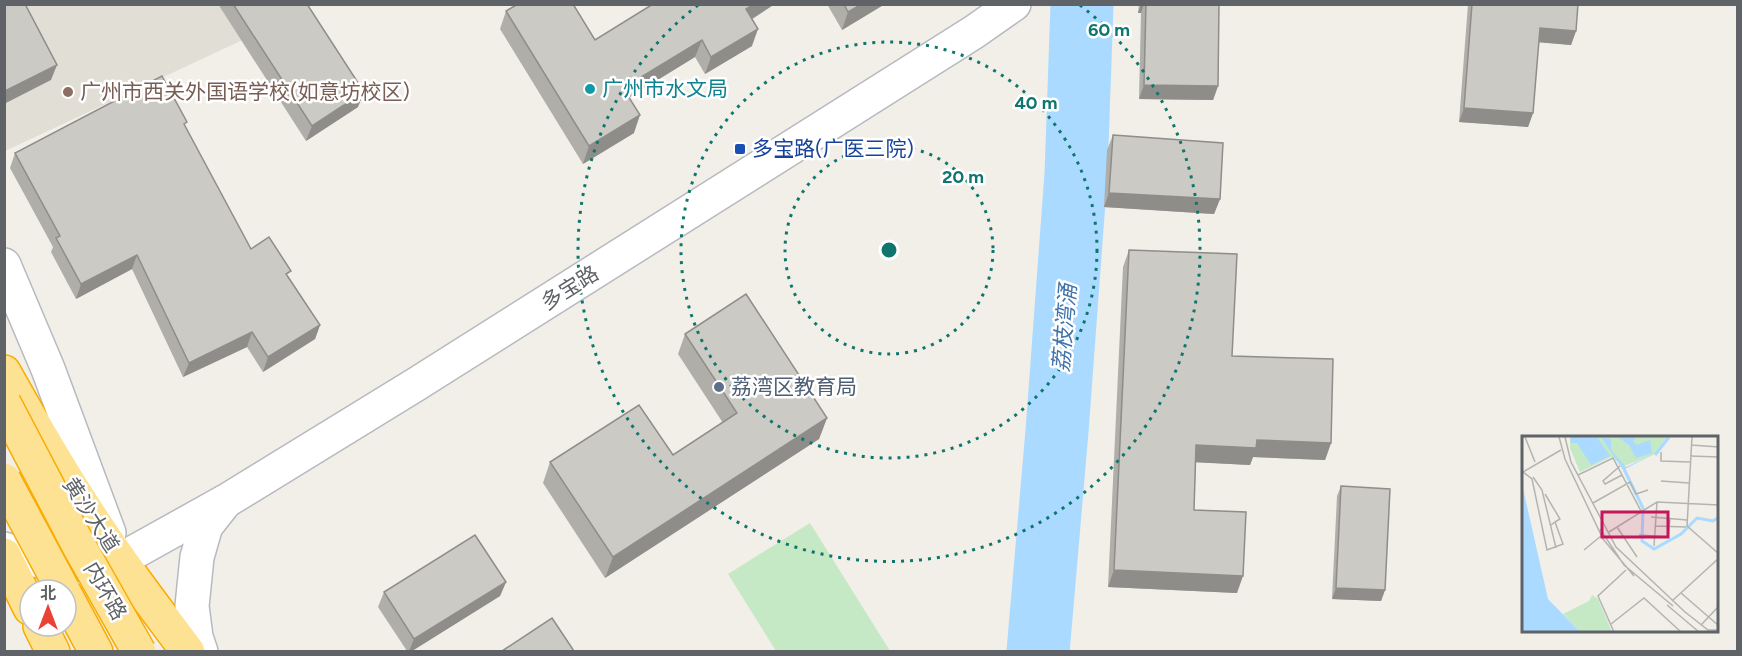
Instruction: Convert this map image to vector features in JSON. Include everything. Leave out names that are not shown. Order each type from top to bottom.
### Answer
[{"type":"highway","name":"黄沙大道","points":[[4,372],[39,434],[120,560],[188,651]]},
{"type":"highway","name":"内环路","points":[[4,403],[79,546],[139,651]]},
{"type":"highway","points":[[4,480],[57,578]]},
{"type":"highway","points":[[4,555],[18,584]]},
{"type":"highway","points":[[78,618],[96,651]]},
{"type":"street","name":"多宝路","points":[[120,560],[226,501],[415,386],[974,32],[1014,4]]},
{"type":"street","points":[[4,265],[48,369],[120,560],[59,564],[34,560],[4,549]]},
{"type":"street","points":[[201,651],[196,637],[192,606],[197,557],[206,526],[226,501]]},
{"type":"shaded area","name":"广州市西关外国语学校(如意坊校区)","points":[[4,5],[247,5],[260,32],[5,151]]},
{"type":"green space","points":[[810,523],[890,651],[776,651],[728,574]]},
{"type":"building","points":[[4,4],[25,4],[57,65],[5,91],[4,90]]},
{"type":"building","points":[[233,4],[307,4],[364,92],[312,126]]},
{"type":"building","name":"广州市水文局","points":[[518,4],[573,4],[595,40],[653,4],[754,4],[746,9],[758,29],[711,57],[702,40],[623,88],[640,115],[589,146],[506,11]]},
{"type":"building","points":[[844,4],[862,4],[848,12]]},
{"type":"building","points":[[1146,4],[1219,4],[1218,86],[1144,85]]},
{"type":"building","points":[[1472,4],[1578,4],[1576,31],[1540,28],[1533,113],[1464,108]]},
{"type":"building","points":[[162,76],[187,122],[184,124],[251,249],[269,237],[291,271],[286,274],[320,325],[268,357],[252,332],[189,363],[137,255],[81,284],[56,238],[60,236],[15,153]]},
{"type":"building","points":[[1113,135],[1223,143],[1220,199],[1109,193]]},
{"type":"building","points":[[1129,250],[1237,254],[1232,356],[1333,359],[1331,443],[1257,440],[1256,448],[1196,445],[1194,510],[1246,512],[1243,576],[1114,570]]},
{"type":"building","name":"荔湾区教育局","points":[[746,294],[827,418],[613,557],[550,462],[639,405],[673,455],[737,413],[685,334]]},
{"type":"building","points":[[1341,486],[1390,489],[1385,590],[1336,588]]},
{"type":"building","points":[[475,535],[506,582],[414,639],[384,592]]},
{"type":"building","points":[[552,618],[574,651],[502,651]]},
{"type":"waterway","name":"荔枝湾涌","points":[[1038,652],[1076,174],[1082,4]]},
{"type":"place","name":"广州市水文局","points":[[590,89]]},
{"type":"place","name":"广州市西关外国语学校(如意坊校区)","points":[[68,92]]},
{"type":"place","name":"多宝路(广医三院)","points":[[740,149]]},
{"type":"place","name":"荔湾区教育局","points":[[719,387]]}]
